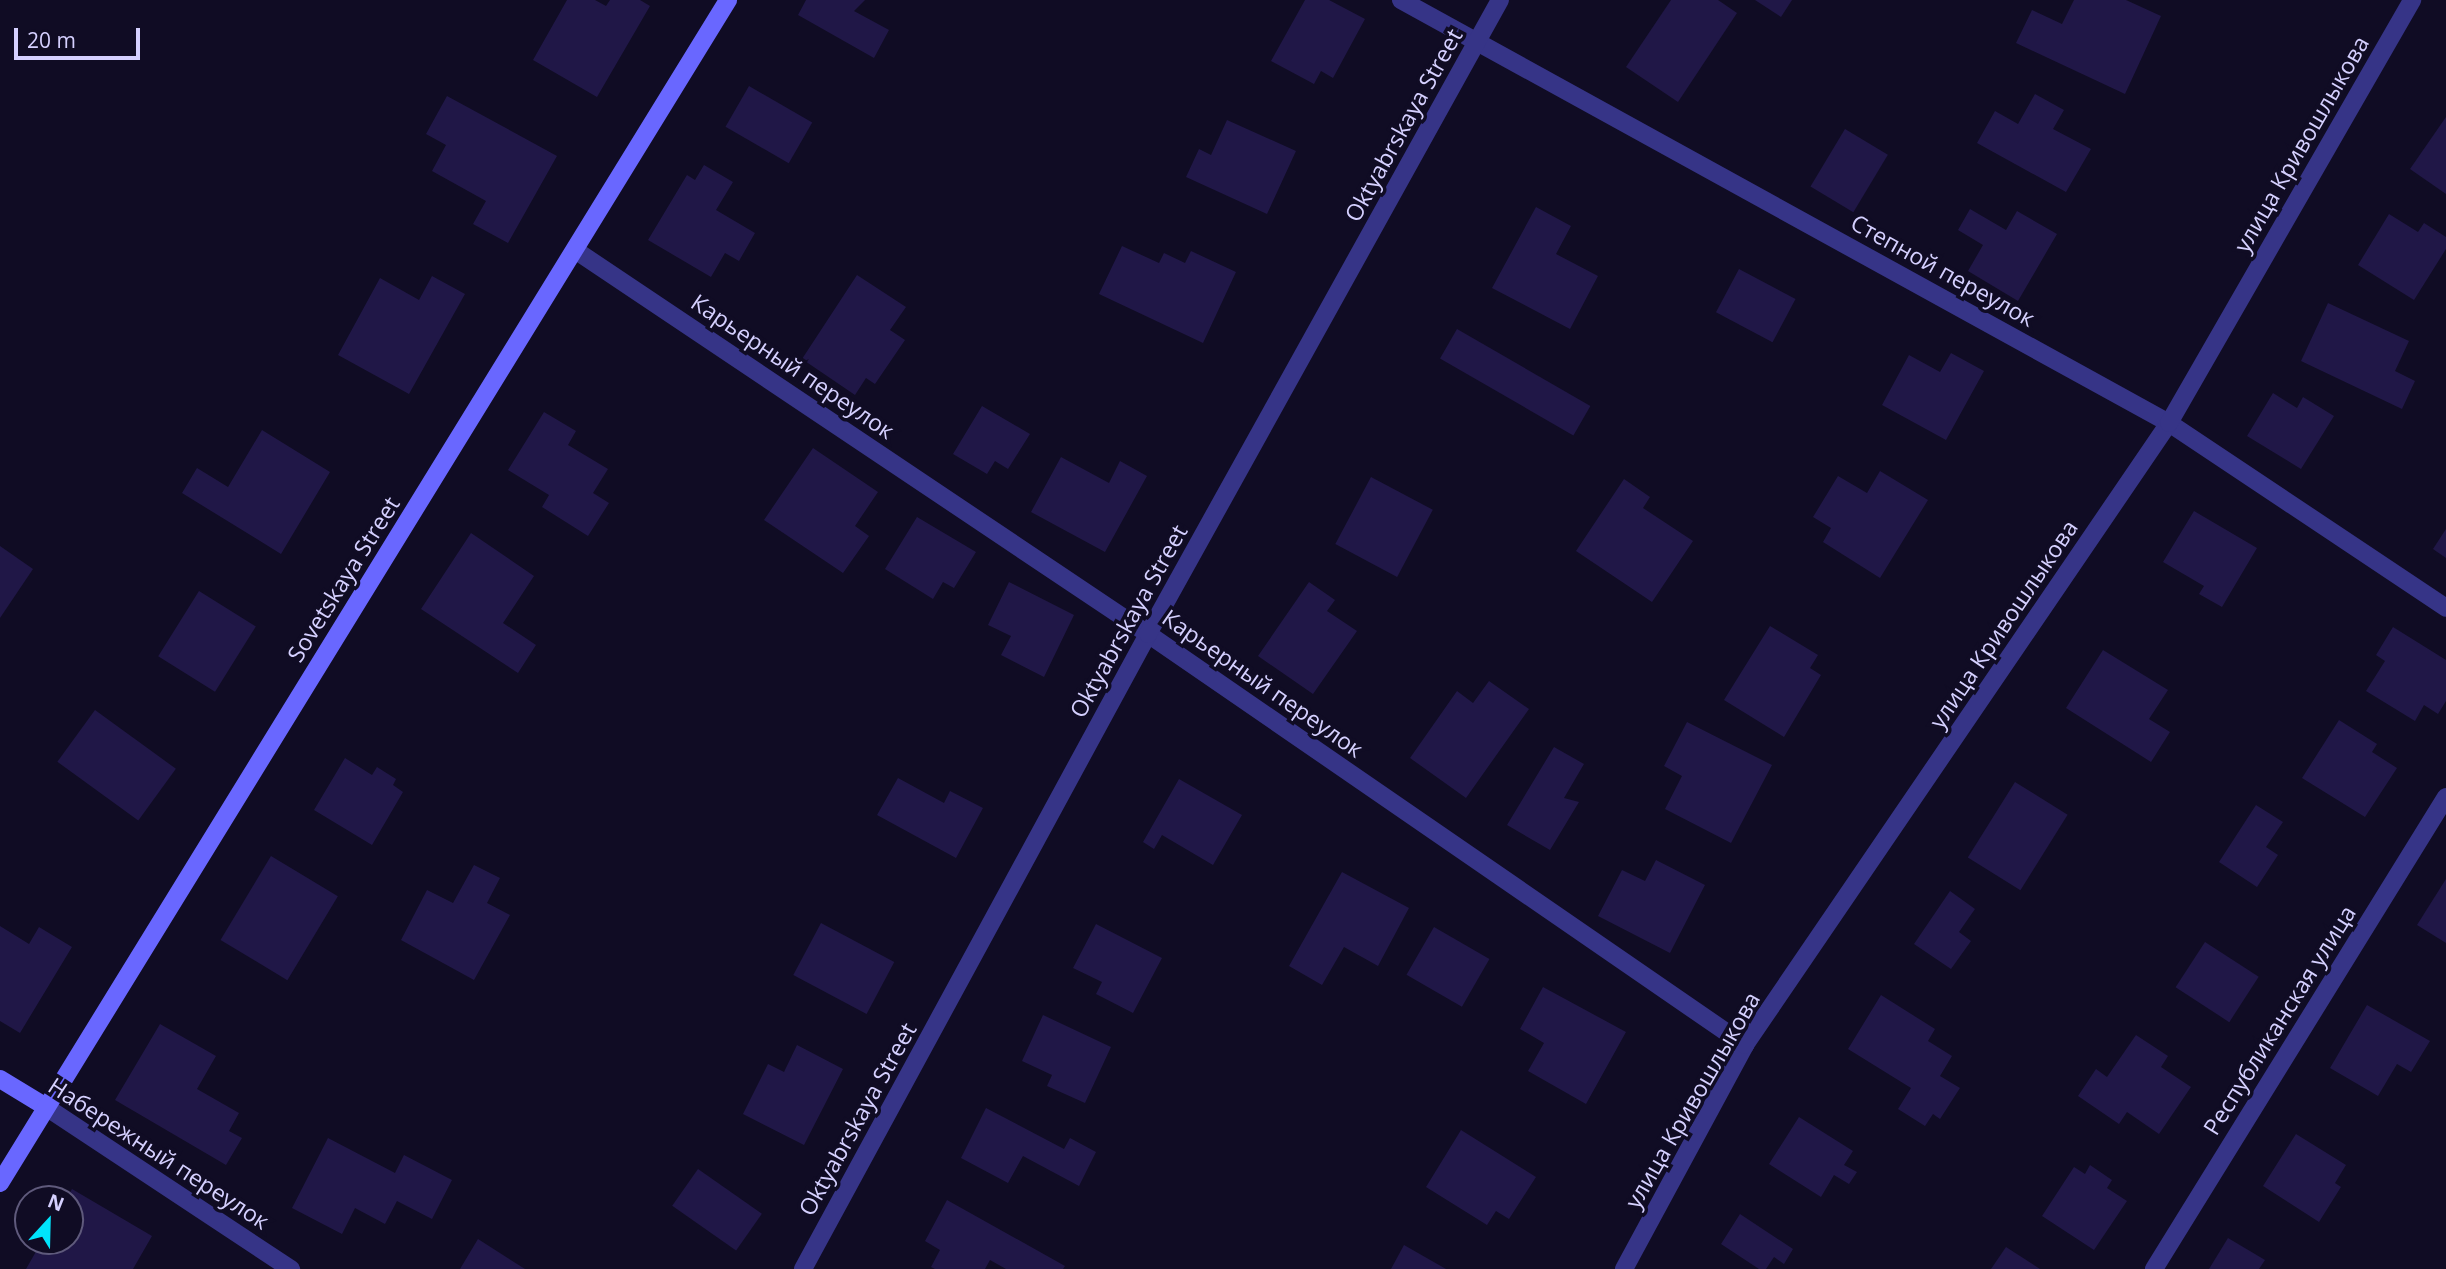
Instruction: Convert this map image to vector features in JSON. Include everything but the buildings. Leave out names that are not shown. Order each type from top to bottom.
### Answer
[{"type":"main road","name":"Sovetskaya Street","points":[[0,1183],[728,0]]},
{"type":"main road","name":"Набережный переулок","points":[[0,1079],[46,1107]]},
{"type":"street","name":"Степной переулок","points":[[1401,0],[2169,423],[2446,608]]},
{"type":"street","name":"Oktyabrskaya Street","points":[[803,1269],[1148,634],[1500,0]]},
{"type":"street","name":"улица Кривошлыкова","points":[[1625,1269],[1745,1045],[2169,423],[2412,0]]},
{"type":"street","name":"Карьерный переулок","points":[[575,250],[1148,634],[1745,1045]]},
{"type":"street","name":"Республиканская улица","points":[[2154,1269],[2446,796]]},
{"type":"street","name":"Набережный переулок","points":[[46,1107],[291,1269]]}]
